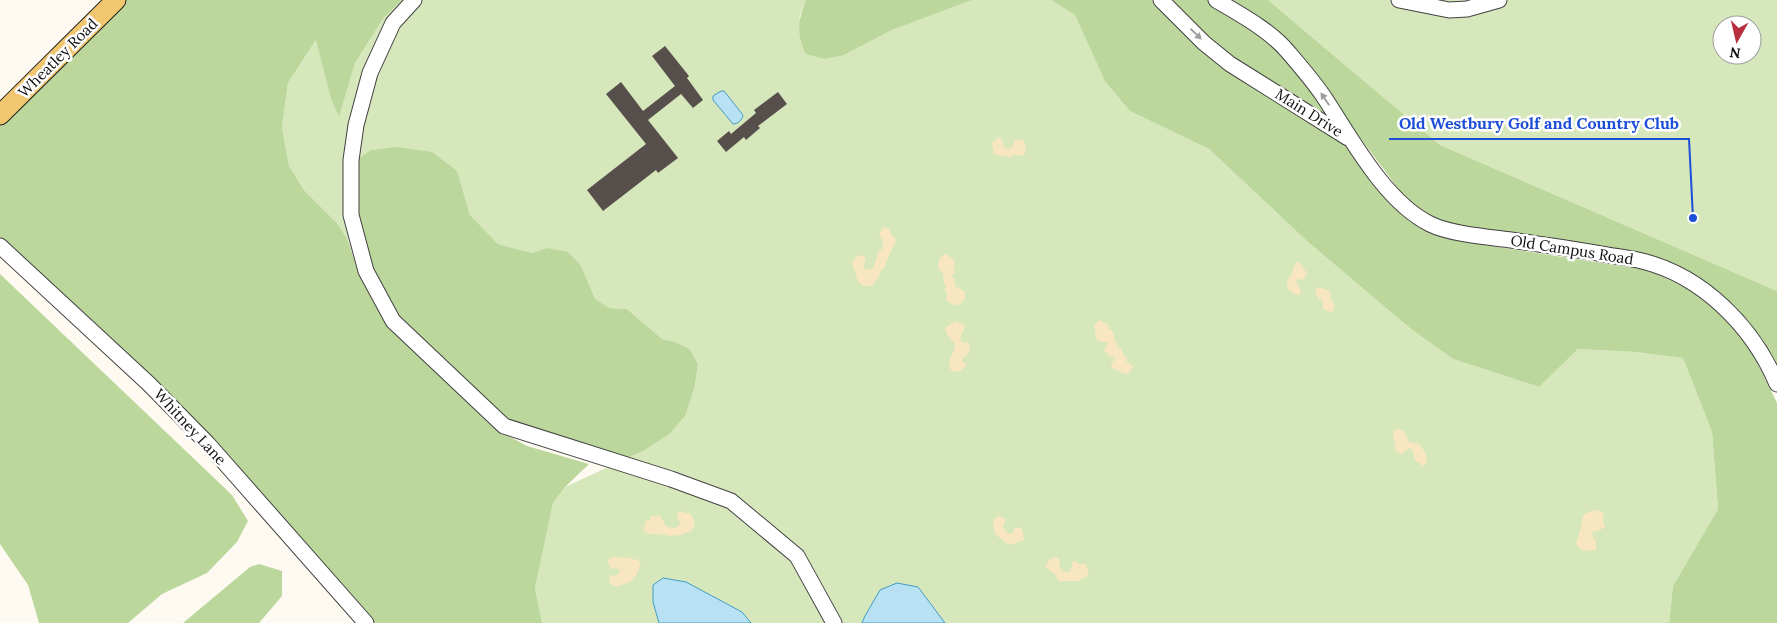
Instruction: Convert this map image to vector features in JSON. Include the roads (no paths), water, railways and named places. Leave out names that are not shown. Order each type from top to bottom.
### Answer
[{"type":"main road","name":"Wheatley Road","points":[[3,107],[116,0]]},
{"type":"street","points":[[414,0],[393,23],[370,73],[356,125],[351,160],[351,215],[366,271],[393,320],[504,426],[671,479],[731,501],[797,556],[834,623]]},
{"type":"street","name":"Main Drive","points":[[1161,0],[1204,43],[1230,64],[1352,140]]},
{"type":"street","name":"Main Drive","points":[[1216,0],[1260,28],[1288,51],[1323,95],[1352,140]]},
{"type":"street","points":[[1398,0],[1449,10],[1477,8],[1499,0]]},
{"type":"street","name":"Old Campus Road","points":[[1352,140],[1396,199],[1413,214],[1431,224],[1466,234],[1643,261],[1692,282],[1718,301],[1741,325],[1762,355],[1777,384]]},
{"type":"street","name":"Whitney Lane","points":[[0,246],[105,341],[208,444],[366,623]]},
{"type":"water","points":[[724,91],[743,115],[737,123],[733,124],[713,100],[713,96]]},
{"type":"water","points":[[663,578],[686,582],[742,612],[751,623],[659,623],[653,602],[653,585]]},
{"type":"water","points":[[897,583],[918,587],[945,623],[862,623],[880,590]]},
{"type":"place","name":"Old Westbury Golf and Country Club","points":[[1693,218]]}]
